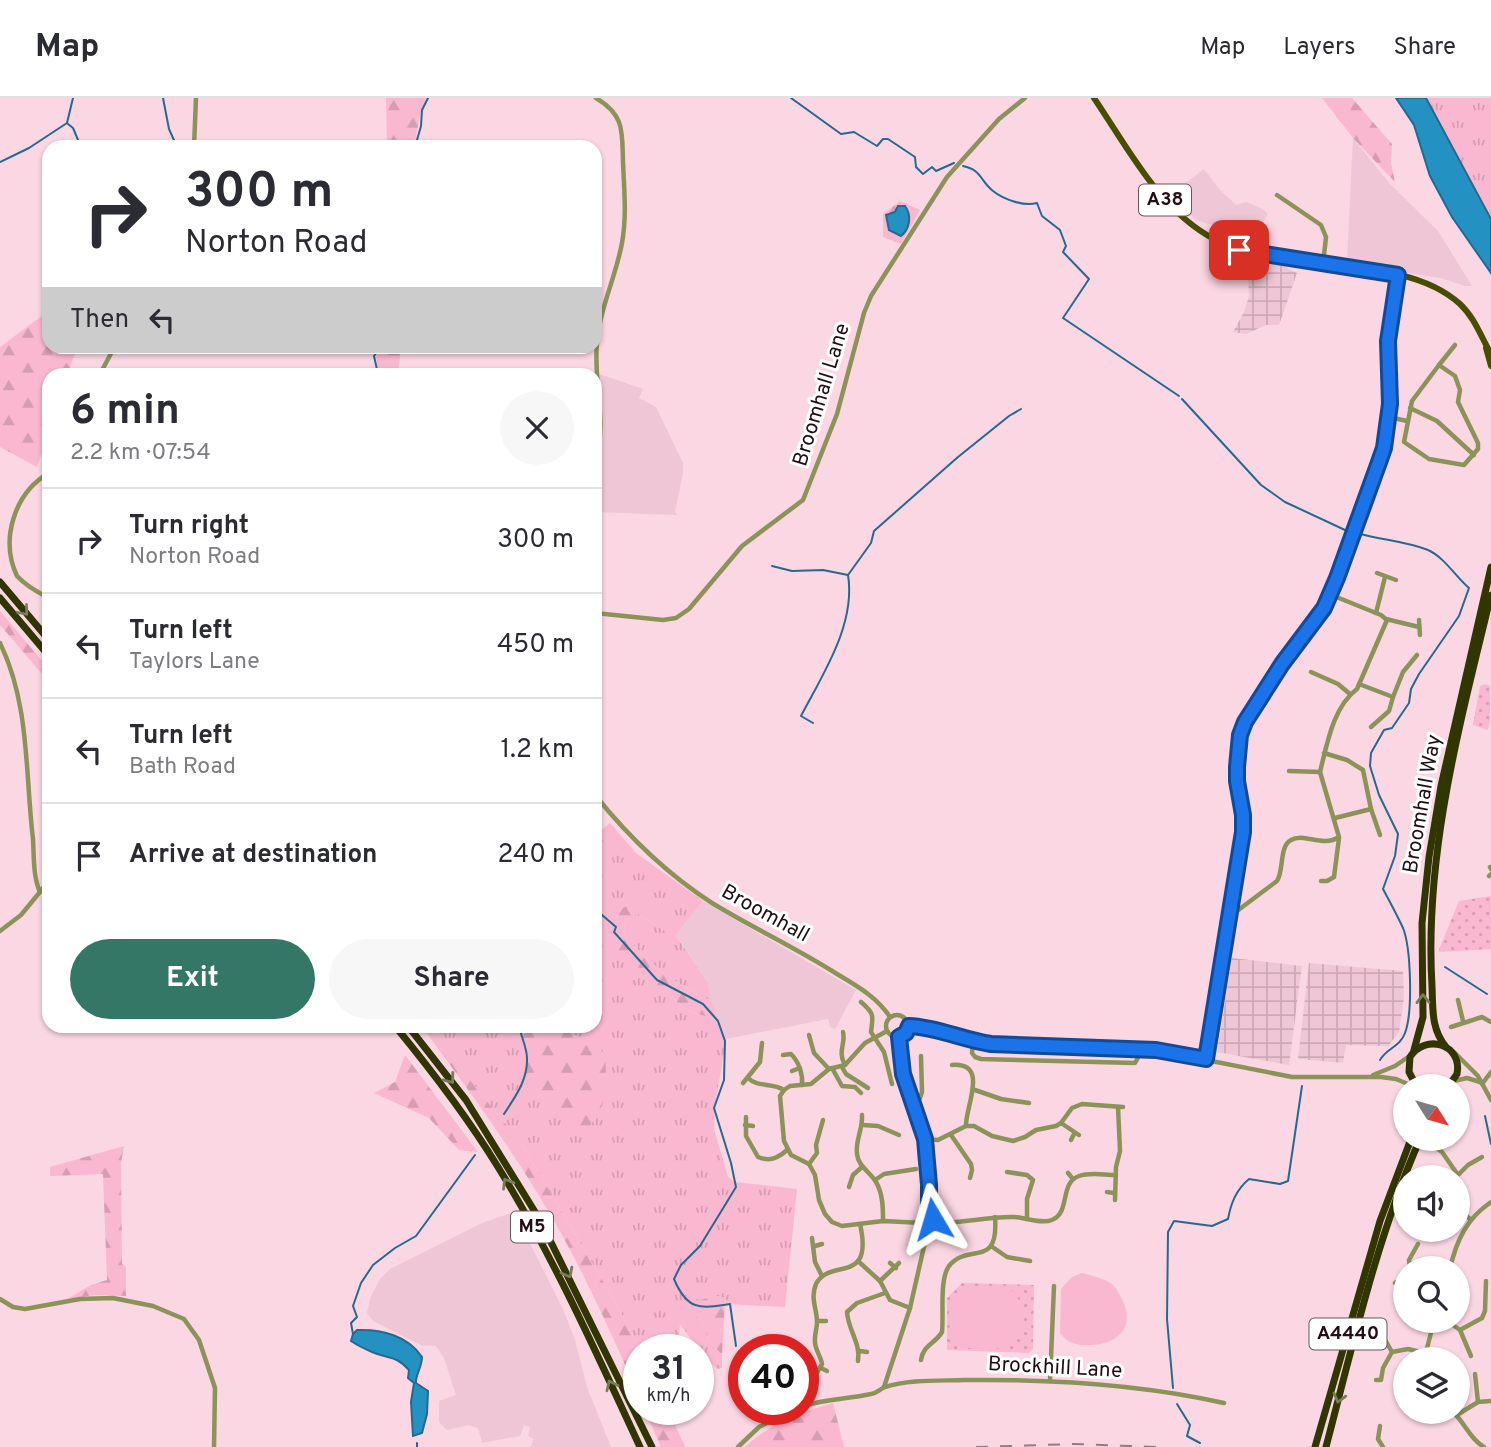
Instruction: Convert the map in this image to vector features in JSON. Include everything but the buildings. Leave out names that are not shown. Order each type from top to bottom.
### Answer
[{"type":"highway","name":"Broomhall Way","points":[[1413,1052],[1423,1017],[1422,923],[1429,857],[1441,786],[1491,567]]},
{"type":"highway","points":[[0,582],[42,632]]},
{"type":"highway","name":"Broomhall Way","points":[[1455,1074],[1458,1068],[1437,1033],[1433,1017],[1430,935],[1434,874],[1451,769],[1491,596]]},
{"type":"highway","points":[[0,598],[42,648]]},
{"type":"highway","name":"M5","points":[[400,1033],[459,1110],[519,1203],[597,1355],[640,1447]]},
{"type":"highway","name":"M5","points":[[413,1033],[466,1100],[540,1220],[577,1290],[652,1447]]},
{"type":"highway","points":[[1410,1074],[1413,1052],[1427,1044],[1449,1049]]},
{"type":"highway","name":"A4440","points":[[1315,1447],[1380,1221],[1406,1152]]},
{"type":"highway","name":"A4440","points":[[1326,1447],[1386,1229],[1414,1152]]},
{"type":"main road","name":"A38","points":[[1094,98],[1161,196],[1191,224],[1215,240],[1239,250],[1398,275],[1432,286],[1460,304],[1474,321],[1489,349],[1491,366]]},
{"type":"street","points":[[194,140],[196,98]]},
{"type":"street","points":[[596,98],[613,109],[620,122],[626,203],[622,245],[602,315]]},
{"type":"street","name":"Broomhall Lane","points":[[602,614],[663,620],[681,616],[742,546],[803,500],[837,414],[871,296],[947,177],[999,119],[1025,98]]},
{"type":"street","points":[[1277,195],[1321,225],[1326,237],[1323,264]]},
{"type":"street","points":[[1206,1059],[1243,832],[1237,781],[1240,735],[1248,716],[1319,614],[1337,578],[1378,465],[1389,417],[1388,341],[1398,275]]},
{"type":"street","points":[[1439,365],[1455,376],[1458,383],[1458,402],[1478,443],[1474,455],[1464,465],[1429,459],[1404,442],[1412,401],[1439,365],[1455,345]]},
{"type":"street","points":[[1410,408],[1437,421],[1474,455]]},
{"type":"street","points":[[1389,417],[1407,421]]},
{"type":"street","points":[[42,478],[26,490],[12,511],[5,529],[9,562],[19,578],[42,594]]},
{"type":"street","points":[[1377,573],[1396,580]]},
{"type":"street","points":[[1376,613],[1385,577]]},
{"type":"street","points":[[1329,594],[1386,619],[1419,627]]},
{"type":"street","points":[[1321,881],[1334,877],[1339,837],[1320,772],[1324,753],[1331,730],[1350,694],[1357,689],[1386,619]]},
{"type":"street","points":[[1419,620],[1420,635]]},
{"type":"street","points":[[0,643],[19,698],[27,752],[31,827],[40,892]]},
{"type":"street","points":[[1371,727],[1389,711],[1392,697],[1404,672],[1417,655]]},
{"type":"street","points":[[1311,672],[1338,684],[1350,694]]},
{"type":"street","points":[[1359,684],[1392,697]]},
{"type":"street","points":[[1324,753],[1347,760],[1363,770],[1371,809],[1380,835]]},
{"type":"street","points":[[1289,771],[1320,772]]},
{"type":"street","name":"Broomhall","points":[[602,803],[648,853],[710,902],[802,952],[856,986],[880,1003],[890,1017]]},
{"type":"street","points":[[1335,818],[1371,809]]},
{"type":"street","points":[[1228,918],[1277,881],[1285,848],[1291,840],[1296,838],[1325,842],[1339,837]]},
{"type":"street","points":[[0,931],[21,915],[42,890]]},
{"type":"street","points":[[1458,1000],[1463,1021]]},
{"type":"street","points":[[861,1002],[872,1013],[873,1038],[884,1052],[892,1084]]},
{"type":"street","points":[[895,1015],[904,1017],[909,1026],[906,1033],[893,1037],[887,1031],[886,1025],[890,1017],[895,1015]]},
{"type":"street","points":[[1451,1027],[1482,1017],[1491,1022]]},
{"type":"street","points":[[909,1026],[925,1027],[973,1041],[1028,1046],[1156,1050],[1292,1077],[1321,1079],[1369,1076],[1393,1079]]},
{"type":"street","points":[[887,1031],[865,1043],[844,1066],[830,1069],[811,1084],[790,1086],[784,1090],[780,1096],[786,1122],[784,1141],[791,1156],[809,1164],[815,1175],[819,1200],[832,1222],[842,1226],[883,1221],[922,1223],[928,1229]]},
{"type":"street","points":[[843,1032],[841,1055],[846,1074],[868,1088]]},
{"type":"street","points":[[809,1035],[814,1053],[842,1086],[855,1087],[861,1093]]},
{"type":"street","points":[[899,1037],[903,1074],[925,1139],[929,1217],[934,1223],[955,1224],[995,1217],[1053,1220],[1060,1214],[1073,1179],[1080,1175],[1116,1175]]},
{"type":"street","points":[[973,1041],[972,1053],[981,1059],[1135,1063],[1140,1054]]},
{"type":"street","points":[[762,1043],[760,1062],[746,1080],[754,1084],[772,1084],[784,1090]]},
{"type":"street","points":[[1449,1049],[1473,1069],[1491,1100]]},
{"type":"street","points":[[1369,1076],[1395,1066],[1413,1052]]},
{"type":"street","points":[[783,1055],[793,1056],[800,1068],[802,1085]]},
{"type":"street","points":[[912,1100],[920,1098],[922,1092],[921,1056]]},
{"type":"street","points":[[952,1065],[966,1068],[972,1074],[975,1090],[966,1126]]},
{"type":"street","points":[[792,1071],[800,1068]]},
{"type":"street","points":[[1481,1083],[1491,1072]]},
{"type":"street","points":[[1470,1079],[1481,1083]]},
{"type":"street","points":[[975,1090],[1001,1099],[1028,1103]]},
{"type":"street","points":[[925,1139],[938,1140],[951,1135],[957,1129],[974,1126],[992,1136],[1020,1140],[1036,1130],[1061,1123],[1072,1108],[1082,1104],[1121,1107],[1123,1135],[1115,1200]]},
{"type":"street","points":[[862,1115],[863,1125],[856,1153],[862,1167],[876,1180],[883,1204],[883,1221]]},
{"type":"street","points":[[746,1116],[748,1142],[758,1157],[769,1160],[787,1150]]},
{"type":"street","points":[[809,1164],[817,1153],[816,1146],[823,1120]]},
{"type":"street","points":[[1061,1123],[1076,1134],[1071,1140]]},
{"type":"street","points":[[745,1125],[753,1126]]},
{"type":"street","points":[[863,1125],[895,1129],[900,1135]]},
{"type":"street","points":[[951,1135],[975,1171],[970,1178]]},
{"type":"street","points":[[1468,1165],[1482,1157]]},
{"type":"street","points":[[849,1187],[853,1175],[862,1167]]},
{"type":"street","points":[[876,1180],[884,1174],[908,1167],[916,1169]]},
{"type":"street","points":[[1007,1172],[1031,1176],[1033,1180],[1027,1199],[1027,1218]]},
{"type":"street","points":[[846,1173],[853,1175]]},
{"type":"street","points":[[1068,1173],[1073,1179]]},
{"type":"street","points":[[1107,1192],[1114,1193]]},
{"type":"street","points":[[1470,1219],[1491,1202]]},
{"type":"street","points":[[922,1223],[929,1217]]},
{"type":"street","points":[[921,1360],[925,1347],[942,1332],[944,1278],[950,1265],[962,1257],[980,1254],[991,1246],[996,1232],[995,1217]]},
{"type":"street","points":[[883,1387],[910,1308],[928,1229],[934,1223]]},
{"type":"street","points":[[819,1371],[821,1359],[815,1345],[817,1321],[813,1306],[815,1287],[822,1276],[853,1266],[858,1261],[863,1242],[860,1224]]},
{"type":"street","points":[[812,1238],[815,1262],[822,1276]]},
{"type":"street","points":[[814,1246],[821,1244]]},
{"type":"street","points":[[1411,1256],[1418,1244]]},
{"type":"street","points":[[991,1246],[1007,1257],[1030,1261]]},
{"type":"street","points":[[1020,1266],[1021,1260]]},
{"type":"street","points":[[858,1261],[880,1281],[890,1300],[910,1308]]},
{"type":"street","points":[[880,1281],[897,1265],[890,1263]]},
{"type":"street","points":[[1470,1325],[1482,1318],[1485,1311],[1486,1281]]},
{"type":"street","points":[[1051,1381],[1054,1286]]},
{"type":"street","points":[[858,1361],[860,1351],[850,1329],[847,1312],[857,1303],[885,1293]]},
{"type":"street","points":[[0,1299],[25,1310],[80,1299],[113,1298],[153,1306],[184,1320],[199,1340],[215,1388],[214,1447]]},
{"type":"street","points":[[817,1321],[826,1321]]},
{"type":"street","points":[[1380,1331],[1392,1352],[1383,1368],[1381,1380]]},
{"type":"street","points":[[1461,1333],[1471,1356]]},
{"type":"street","points":[[860,1351],[867,1352]]},
{"type":"street","points":[[821,1368],[827,1371]]},
{"type":"street","points":[[1475,1374],[1478,1402]]},
{"type":"street","name":"Brockhill Lane","points":[[819,1401],[873,1394],[883,1387],[930,1381],[1051,1381],[1172,1391],[1224,1404]]},
{"type":"street","points":[[1470,1382],[1475,1382]]},
{"type":"street","points":[[1470,1406],[1478,1402],[1491,1401]]},
{"type":"street","points":[[1462,1424],[1482,1447]]},
{"type":"street","points":[[738,1447],[763,1425]]},
{"type":"street","points":[[1374,1446],[1381,1445],[1380,1426]]},
{"type":"shaded area","points":[[1353,138],[1390,184],[1438,231],[1472,286],[1347,260]]},
{"type":"shaded area","points":[[1204,169],[1236,205],[1246,202],[1268,214],[1252,237],[1196,220],[1184,209],[1175,191]]},
{"type":"shaded area","points":[[1247,258],[1287,265],[1288,269],[1297,273],[1279,325],[1266,325],[1246,334],[1233,332],[1249,296]]},
{"type":"shaded area","points":[[602,375],[643,389],[639,398],[656,407],[683,463],[675,512],[678,515],[602,512]]},
{"type":"shaded area","points":[[703,901],[856,990],[835,1029],[830,1027],[828,1019],[726,1039],[712,1009],[708,983],[676,935]]},
{"type":"shaded area","points":[[1232,958],[1302,966],[1289,1065],[1217,1052]]},
{"type":"shaded area","points":[[1309,963],[1403,971],[1404,998],[1399,1032],[1388,1046],[1346,1045],[1343,1063],[1298,1059]]},
{"type":"shaded area","points":[[514,1212],[563,1309],[575,1340],[587,1387],[611,1447],[530,1447],[534,1439],[528,1436],[530,1427],[524,1425],[520,1436],[482,1443],[478,1428],[469,1425],[447,1430],[439,1422],[439,1401],[456,1395],[444,1358],[436,1346],[421,1345],[373,1321],[367,1313],[371,1296],[380,1279],[390,1269],[482,1223]]},
{"type":"green space","points":[[386,98],[426,98],[415,140],[387,140]]},
{"type":"green space","points":[[1322,98],[1352,98],[1392,144],[1391,163],[1395,182],[1353,138]]},
{"type":"green space","points":[[1426,98],[1491,98],[1491,219]]},
{"type":"green space","points":[[900,201],[920,210],[901,244],[883,237],[883,214]]},
{"type":"green space","points":[[42,316],[42,354],[75,354],[70,368],[42,368],[42,452],[37,467],[0,447],[0,347]]},
{"type":"green space","points":[[378,354],[400,354],[399,368],[378,368]]},
{"type":"green space","points":[[0,611],[42,661],[42,674],[0,625]]},
{"type":"green space","points":[[1480,686],[1490,686],[1488,730],[1473,725]]},
{"type":"green space","points":[[610,823],[636,853],[703,901],[676,935],[642,903],[629,904],[614,915],[602,906],[602,830]]},
{"type":"green space","points":[[1491,896],[1491,949],[1438,952],[1459,901]]},
{"type":"green space","points":[[642,902],[679,940],[637,913],[625,922],[624,935],[654,965],[675,981],[711,1001],[718,1021],[688,1010],[646,980],[604,944],[610,935],[611,925],[602,918],[602,905],[614,914],[629,904]]},
{"type":"green space","points":[[637,913],[679,940],[708,983],[711,1001],[664,973],[624,935],[625,922]]},
{"type":"green space","points":[[602,918],[611,925],[605,944],[646,980],[688,1010],[718,1021],[726,1039],[714,1129],[728,1177],[735,1182],[797,1189],[785,1307],[726,1304],[725,1298],[716,1296],[686,1306],[703,1322],[707,1334],[687,1334],[680,1324],[679,1334],[632,1334],[523,1146],[432,1033],[602,1033]]},
{"type":"green space","points":[[426,1033],[432,1033],[523,1146],[632,1334],[623,1334],[623,1361],[569,1247],[500,1135]]},
{"type":"green space","points":[[521,1033],[571,1033],[596,1044],[605,1056],[607,1085],[602,1106],[587,1131],[573,1130],[522,1085],[528,1054]]},
{"type":"green space","points":[[405,1055],[478,1152],[459,1150],[429,1118],[374,1093],[395,1082]]},
{"type":"green space","points":[[124,1146],[121,1163],[122,1264],[126,1267],[126,1296],[95,1295],[67,1299],[91,1285],[107,1280],[103,1174],[50,1176],[50,1167]]},
{"type":"green space","points":[[1082,1273],[1113,1285],[1126,1309],[1127,1318],[1122,1332],[1108,1342],[1076,1344],[1066,1340],[1060,1333],[1061,1289],[1072,1277]]},
{"type":"green space","points":[[962,1283],[1034,1285],[1033,1349],[1029,1353],[947,1350],[947,1298]]},
{"type":"green space","points":[[1000,1286],[1016,1295],[1022,1319],[1019,1334],[1012,1343],[991,1349],[956,1345],[950,1329],[950,1306],[965,1287]]},
{"type":"green space","points":[[716,1296],[725,1298],[722,1355],[714,1346],[714,1334],[707,1334],[703,1322],[686,1306],[689,1297],[700,1300]]},
{"type":"green space","points":[[714,1346],[722,1355],[722,1368],[717,1369],[714,1366]]},
{"type":"green space","points":[[833,1403],[844,1447],[745,1447],[776,1425],[819,1425],[819,1408]]},
{"type":"green space","points":[[651,1425],[675,1425],[685,1447],[661,1447]]},
{"type":"water","points":[[1396,98],[1426,98],[1491,219],[1491,273],[1452,217],[1430,176],[1414,125]]},
{"type":"water","points":[[898,206],[905,206],[909,218],[908,226],[901,236],[889,230],[886,215],[895,212]]},
{"type":"water","points":[[357,1330],[394,1335],[409,1344],[422,1357],[416,1383],[428,1391],[427,1414],[422,1433],[413,1436],[411,1402],[414,1383],[408,1378],[409,1370],[396,1360],[351,1341]]},
{"type":"waterway","points":[[0,162],[29,148],[67,123],[73,98]]},
{"type":"waterway","points":[[163,98],[174,140]]},
{"type":"waterway","points":[[417,140],[422,110],[428,98]]},
{"type":"waterway","points":[[791,98],[841,134],[854,132],[877,146],[883,139],[888,139],[915,157],[916,167],[923,174],[932,167],[936,171],[954,163]]},
{"type":"waterway","points":[[68,124],[73,128],[78,140]]},
{"type":"waterway","points":[[963,166],[974,170],[1002,197],[1014,202],[1037,203],[1042,216],[1060,230],[1066,246],[1063,252],[1089,279],[1063,318],[1179,396]]},
{"type":"waterway","points":[[376,354],[377,368]]},
{"type":"waterway","points":[[1182,399],[1261,485],[1285,502],[1345,530]]},
{"type":"waterway","points":[[772,566],[792,571],[823,570],[848,575],[871,543],[874,531],[958,457],[1021,409]]},
{"type":"waterway","points":[[1357,533],[1428,550],[1445,562],[1469,588],[1459,616],[1411,689],[1409,703],[1392,728],[1384,730],[1371,753],[1370,766],[1379,795],[1398,834],[1395,856],[1383,889],[1406,937],[1410,980],[1405,1033],[1380,1060]]},
{"type":"waterway","points":[[813,723],[801,716],[836,648],[847,612],[848,575]]},
{"type":"waterway","points":[[602,915],[616,927],[614,932],[657,980],[703,1004],[718,1021],[725,1041],[724,1080],[714,1108],[736,1187],[700,1246],[681,1265],[674,1279],[684,1297],[695,1305],[710,1307],[730,1304],[734,1334]]},
{"type":"waterway","points":[[1445,967],[1487,994]]},
{"type":"waterway","points":[[504,1114],[520,1088],[527,1066],[521,1033]]},
{"type":"waterway","points":[[1173,1388],[1167,1319],[1168,1232],[1174,1221],[1212,1226],[1228,1219],[1235,1197],[1249,1179],[1280,1184],[1288,1181],[1302,1086]]},
{"type":"waterway","points":[[1485,1116],[1491,1144]]},
{"type":"waterway","points":[[353,1334],[351,1323],[357,1317],[353,1306],[361,1283],[373,1265],[416,1236],[475,1155]]},
{"type":"waterway","points":[[1177,1404],[1190,1425],[1187,1436],[1200,1443]]},
{"type":"railway","points":[[976,1447],[1074,1444],[1157,1447]]},
{"type":"route","points":[[933,1219],[929,1217],[925,1139],[903,1074],[899,1037],[906,1033],[909,1026],[920,1026],[991,1044],[1156,1050],[1206,1059],[1243,832],[1237,781],[1240,735],[1248,716],[1282,664],[1324,608],[1384,448],[1390,404],[1389,320],[1398,275],[1239,250]]}]
